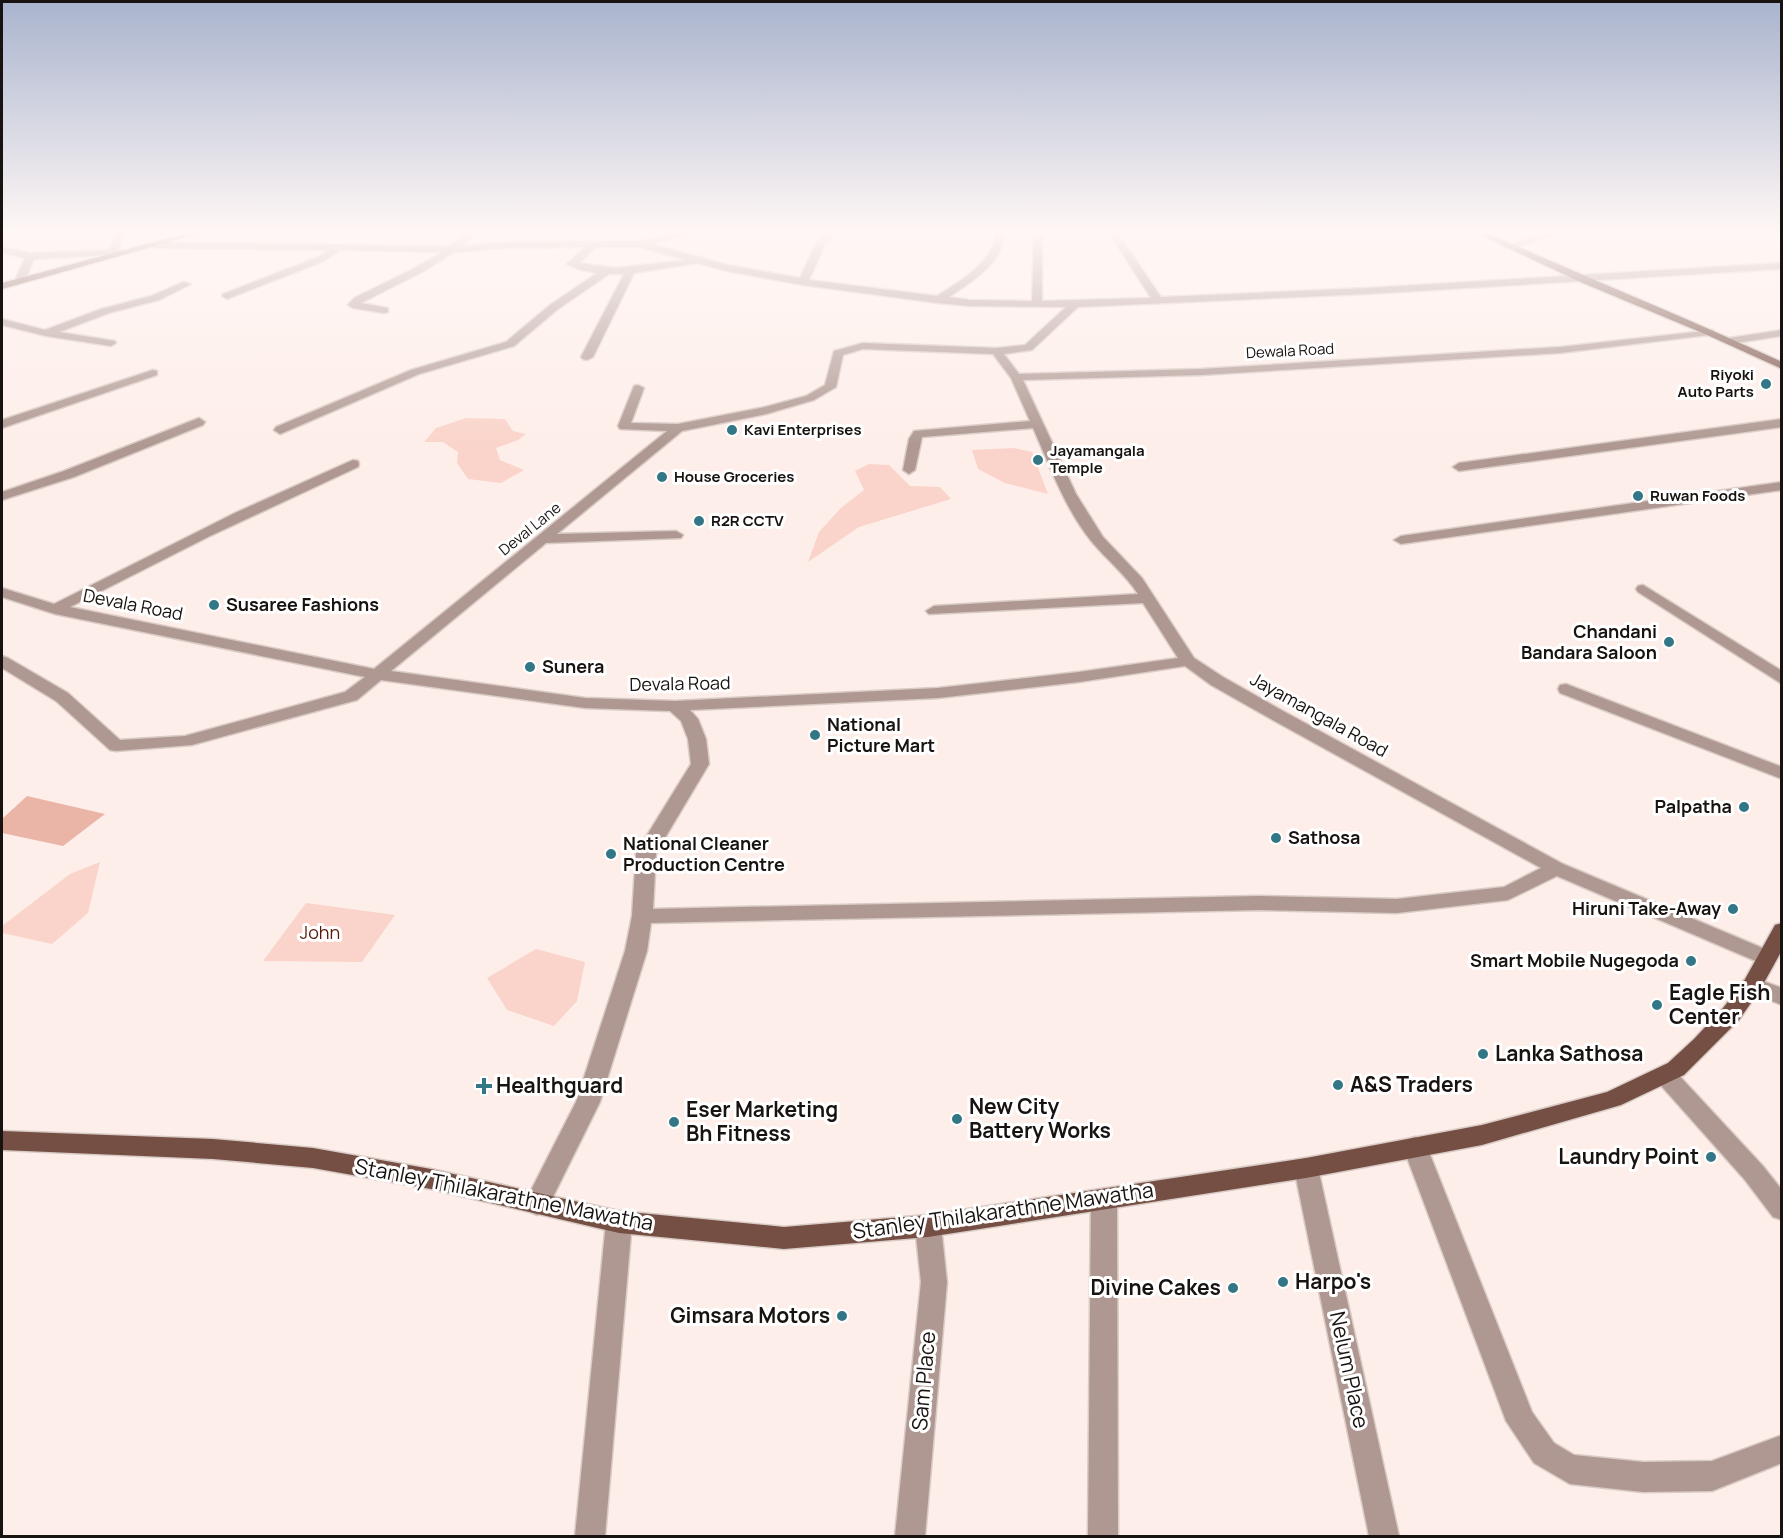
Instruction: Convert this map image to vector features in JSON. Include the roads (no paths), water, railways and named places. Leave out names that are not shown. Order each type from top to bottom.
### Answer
[{"type":"main road","points":[[1638,303],[1780,363]]},
{"type":"main road","name":"Stanley Thilakarathne Mawatha","points":[[2,1141],[213,1149],[313,1158],[431,1179],[619,1222],[784,1238],[928,1226],[1305,1168],[1482,1135],[1613,1099],[1676,1069],[1702,1045],[1731,1014],[1752,985],[1765,957],[1782,930]]},
{"type":"street","points":[[46,333],[105,311],[137,303]]},
{"type":"street","points":[[355,303],[353,305],[384,309]]},
{"type":"street","points":[[280,430],[415,372],[510,344],[560,303]]},
{"type":"street","points":[[587,357],[614,303]]},
{"type":"street","points":[[1030,303],[1096,303]]},
{"type":"street","name":"Deval Lane","points":[[2,661],[62,697],[116,746],[186,741],[351,696],[678,428],[766,410],[810,398],[830,387],[838,352],[848,348],[863,346],[996,351],[1028,348],[1076,304]]},
{"type":"street","points":[[2,322],[46,333],[111,343]]},
{"type":"street","name":"Dewala Road","points":[[1016,377],[1201,372],[1560,350],[1709,332]]},
{"type":"street","points":[[1729,341],[1782,333]]},
{"type":"street","name":"Jayamangala Road","points":[[996,351],[1016,377],[1069,494],[1097,539],[1137,581],[1188,661],[1217,681],[1277,715],[1556,868],[1765,957]]},
{"type":"street","points":[[2,424],[153,373]]},
{"type":"street","points":[[638,388],[624,426],[678,428]]},
{"type":"street","points":[[2,496],[69,474],[199,422]]},
{"type":"street","points":[[1459,467],[1782,423]]},
{"type":"street","points":[[909,470],[915,438],[918,434],[1037,424]]},
{"type":"street","points":[[55,609],[151,558],[353,464]]},
{"type":"street","points":[[1401,540],[1782,486]]},
{"type":"street","points":[[544,539],[676,535]]},
{"type":"street","points":[[1643,589],[1782,680]]},
{"type":"street","name":"Devala Road","points":[[2,592],[55,609],[376,674],[585,703],[675,706],[938,693],[1079,677],[1188,661]]},
{"type":"street","points":[[934,611],[1148,598]]},
{"type":"street","points":[[1566,689],[1782,774]]},
{"type":"street","points":[[537,1204],[588,1102],[636,951],[642,916],[646,853],[700,764],[697,739],[689,719],[675,706]]},
{"type":"street","points":[[642,916],[1258,903],[1397,906],[1508,892],[1556,868]]},
{"type":"street","points":[[1752,985],[1782,997]]},
{"type":"street","points":[[1665,1075],[1754,1173],[1782,1210]]},
{"type":"street","points":[[1415,1147],[1521,1421],[1544,1453],[1570,1469],[1643,1477],[1712,1476],[1782,1449]]},
{"type":"street","name":"Nelum Place","points":[[1305,1168],[1384,1536]]},
{"type":"street","points":[[1103,1536],[1104,1199]]},
{"type":"street","points":[[590,1536],[619,1222]]},
{"type":"street","name":"Sam Place","points":[[910,1536],[934,1282],[928,1226]]},
{"type":"place","name":"Riyoki Auto Parts","points":[[1766,384]]},
{"type":"place","name":"Kavi Enterprises","points":[[732,430]]},
{"type":"place","name":"Jayamangala Temple","points":[[1038,460]]},
{"type":"place","name":"House Groceries","points":[[662,477]]},
{"type":"place","name":"Ruwan Foods","points":[[1638,496]]},
{"type":"place","name":"R2R CCTV","points":[[699,521]]},
{"type":"place","name":"Susaree Fashions","points":[[214,605]]},
{"type":"place","name":"Chandani Bandara Saloon","points":[[1669,642]]},
{"type":"place","name":"Sunera","points":[[530,667]]},
{"type":"place","name":"National Picture Mart","points":[[815,735]]},
{"type":"place","name":"Palpatha","points":[[1744,807]]},
{"type":"place","name":"Sathosa","points":[[1276,838]]},
{"type":"place","name":"National Cleaner Production Centre","points":[[611,854]]},
{"type":"place","name":"Hiruni Take-Away","points":[[1733,909]]},
{"type":"place","name":"Smart Mobile Nugegoda","points":[[1691,961]]},
{"type":"place","name":"Eagle Fish Center","points":[[1657,1005]]},
{"type":"place","name":"Lanka Sathosa","points":[[1483,1054]]},
{"type":"place","name":"A&S Traders","points":[[1338,1085]]},
{"type":"place","name":"Healthguard","points":[[484,1086]]},
{"type":"place","name":"New City Battery Works","points":[[957,1119]]},
{"type":"place","name":"Eser Marketing Bh Fitness","points":[[674,1122]]},
{"type":"place","name":"Laundry Point","points":[[1711,1157]]},
{"type":"place","name":"Harpo's","points":[[1283,1282]]},
{"type":"place","name":"Divine Cakes","points":[[1233,1288]]},
{"type":"place","name":"Gimsara Motors","points":[[842,1316]]},
{"type":"park label","name":"John","points":[[320,933]]}]
